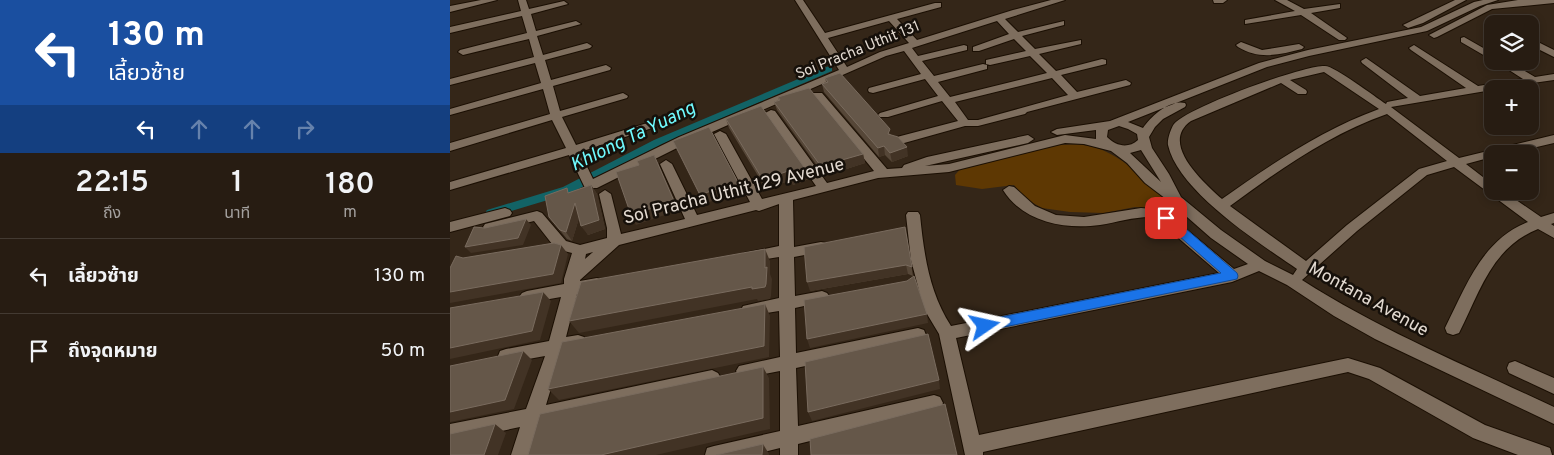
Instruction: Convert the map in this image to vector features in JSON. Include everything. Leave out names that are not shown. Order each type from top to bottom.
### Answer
[{"type":"street","points":[[450,9],[493,0]]},
{"type":"street","points":[[522,0],[556,116],[574,150]]},
{"type":"street","points":[[799,0],[845,71]]},
{"type":"street","name":"Soi Pracha Uthit 131","points":[[574,150],[592,185],[683,140],[909,44],[998,17],[1032,3],[1061,0]]},
{"type":"street","points":[[1279,0],[1302,12],[1342,38]]},
{"type":"street","points":[[1241,45],[1253,52],[1262,54],[1342,38],[1420,21],[1462,0]]},
{"type":"street","name":"Soi Pracha Uthit 129 Avenue","points":[[1112,124],[1263,65],[1424,29],[1472,6],[1494,0]]},
{"type":"street","points":[[1144,139],[1148,126],[1156,117],[1215,92],[1289,66],[1430,36],[1490,7],[1537,0],[1554,0]]},
{"type":"street","points":[[450,30],[564,4]]},
{"type":"street","points":[[822,37],[938,5]]},
{"type":"street","points":[[1248,22],[1337,6]]},
{"type":"street","points":[[998,17],[1056,74],[1075,96]]},
{"type":"street","points":[[892,18],[909,44],[916,60],[965,123]]},
{"type":"street","points":[[976,49],[1016,35],[1061,23]]},
{"type":"street","points":[[463,52],[576,24]]},
{"type":"street","points":[[1464,40],[1484,52]]},
{"type":"street","points":[[873,90],[987,65],[1078,42]]},
{"type":"street","points":[[1360,43],[1369,48]]},
{"type":"street","points":[[450,82],[588,46]]},
{"type":"street","points":[[1539,46],[1554,54]]},
{"type":"street","points":[[916,60],[964,48]]},
{"type":"street","points":[[1414,48],[1476,90]]},
{"type":"street","points":[[1366,61],[1418,100]]},
{"type":"street","points":[[884,115],[1102,62]]},
{"type":"street","points":[[450,112],[606,68]]},
{"type":"street","points":[[1307,269],[1236,220],[1223,205],[1201,190],[1180,163],[1174,147],[1174,134],[1178,126],[1186,120],[1220,104],[1316,69],[1326,69],[1390,107],[1454,162],[1484,184]]},
{"type":"street","points":[[1515,70],[1532,80],[1554,77]]},
{"type":"street","points":[[1283,80],[1302,92]]},
{"type":"street","points":[[897,142],[965,123],[978,123],[1126,83]]},
{"type":"street","points":[[1223,205],[1277,166],[1310,146],[1390,107],[1484,89]]},
{"type":"street","points":[[818,95],[884,174]]},
{"type":"street","points":[[450,147],[623,96]]},
{"type":"street","points":[[771,113],[824,188]]},
{"type":"street","points":[[1112,124],[1102,129],[1100,133],[1104,142],[1112,147]]},
{"type":"street","name":"Soi Pracha Uthit 129 Avenue","points":[[580,250],[898,171],[927,161],[1067,130],[1112,124],[1132,126],[1138,129],[1144,139],[1142,145],[1130,149],[1084,140],[1065,139],[949,168],[929,171],[898,171]]},
{"type":"street","points":[[450,186],[574,150],[648,126]]},
{"type":"street","points":[[720,134],[759,206]]},
{"type":"street","name":"Montana Avenue","points":[[1144,139],[1146,148],[1164,174],[1175,199]]},
{"type":"street","points":[[1292,282],[1352,228],[1423,172],[1454,162],[1554,139]]},
{"type":"street","name":"Montana Avenue","points":[[1112,147],[1131,160],[1149,180],[1175,199],[1216,234],[1260,265],[1292,282],[1340,312],[1382,334],[1554,416]]},
{"type":"street","points":[[666,164],[693,222]]},
{"type":"street","points":[[1009,190],[1029,210],[1042,217],[1064,221],[1105,220],[1150,211],[1158,213],[1232,276]]},
{"type":"street","points":[[570,284],[614,242],[614,228],[605,194]]},
{"type":"street","points":[[786,198],[789,446]]},
{"type":"street","points":[[1506,200],[1554,233]]},
{"type":"street","points":[[450,227],[521,210]]},
{"type":"street","points":[[913,215],[918,260],[932,309],[947,333],[973,450],[1348,365],[1374,373],[1480,432],[1543,455]]},
{"type":"street","points":[[490,226],[537,216],[562,245]]},
{"type":"street","points":[[1453,328],[1495,252],[1513,235],[1537,222],[1554,218]]},
{"type":"street","points":[[730,260],[834,244]]},
{"type":"street","points":[[520,455],[556,346],[580,250],[562,245],[544,248]]},
{"type":"street","points":[[947,333],[1232,276],[1260,265]]},
{"type":"street","points":[[514,299],[570,284],[607,282]]},
{"type":"street","points":[[730,314],[835,295]]},
{"type":"street","points":[[450,433],[918,334]]},
{"type":"street","points":[[489,360],[595,338]]},
{"type":"street","points":[[1515,368],[1554,386]]},
{"type":"street","points":[[714,455],[789,446],[934,403]]},
{"type":"shaded area","points":[[1056,145],[1083,145],[1097,148],[1123,161],[1177,212],[1135,207],[1104,213],[1070,212],[1042,208],[1026,199],[1014,185],[982,189],[956,185],[955,175],[962,167]]},
{"type":"building","points":[[840,73],[890,129],[888,134],[898,137],[907,147],[890,153],[884,146],[878,148],[822,84],[828,82],[825,78]]},
{"type":"building","points":[[809,88],[863,154],[820,165],[774,102],[780,100],[778,97]]},
{"type":"building","points":[[761,106],[806,170],[790,176],[788,171],[763,180],[726,119]]},
{"type":"building","points":[[709,127],[740,186],[724,192],[722,187],[700,195],[673,141]]},
{"type":"building","points":[[654,155],[674,201],[631,215],[616,172],[639,165],[637,161]]},
{"type":"building","points":[[591,185],[599,220],[581,226],[575,203],[566,232],[560,230],[549,217],[545,196],[567,188],[568,193]]},
{"type":"building","points":[[526,219],[518,238],[465,247],[474,227],[485,228]]},
{"type":"building","points":[[905,227],[912,267],[906,265],[807,282],[804,247]]},
{"type":"building","points":[[554,243],[561,245],[553,274],[450,292],[450,268],[456,256],[463,258]]},
{"type":"building","points":[[765,249],[765,268],[767,267],[765,287],[752,289],[752,287],[569,321],[581,282]]},
{"type":"building","points":[[914,276],[927,314],[807,339],[804,300],[907,281]]},
{"type":"building","points":[[543,292],[532,331],[450,348],[450,308]]},
{"type":"building","points":[[765,304],[764,346],[548,389],[562,342]]},
{"type":"building","points":[[928,334],[939,380],[808,412],[805,362]]},
{"type":"building","points":[[523,351],[505,400],[450,412],[450,366]]},
{"type":"building","points":[[763,367],[763,418],[601,455],[528,455],[540,414]]},
{"type":"building","points":[[945,404],[957,455],[811,455],[810,439]]},
{"type":"building","points":[[495,424],[484,455],[450,455],[450,434]]},
{"type":"building","points":[[763,444],[762,455],[716,455]]},
{"type":"waterway","name":"Khlong Ta Yuang","points":[[491,213],[567,190],[658,142],[829,69]]},
{"type":"route","points":[[985,326],[1232,276],[1166,218]]}]
